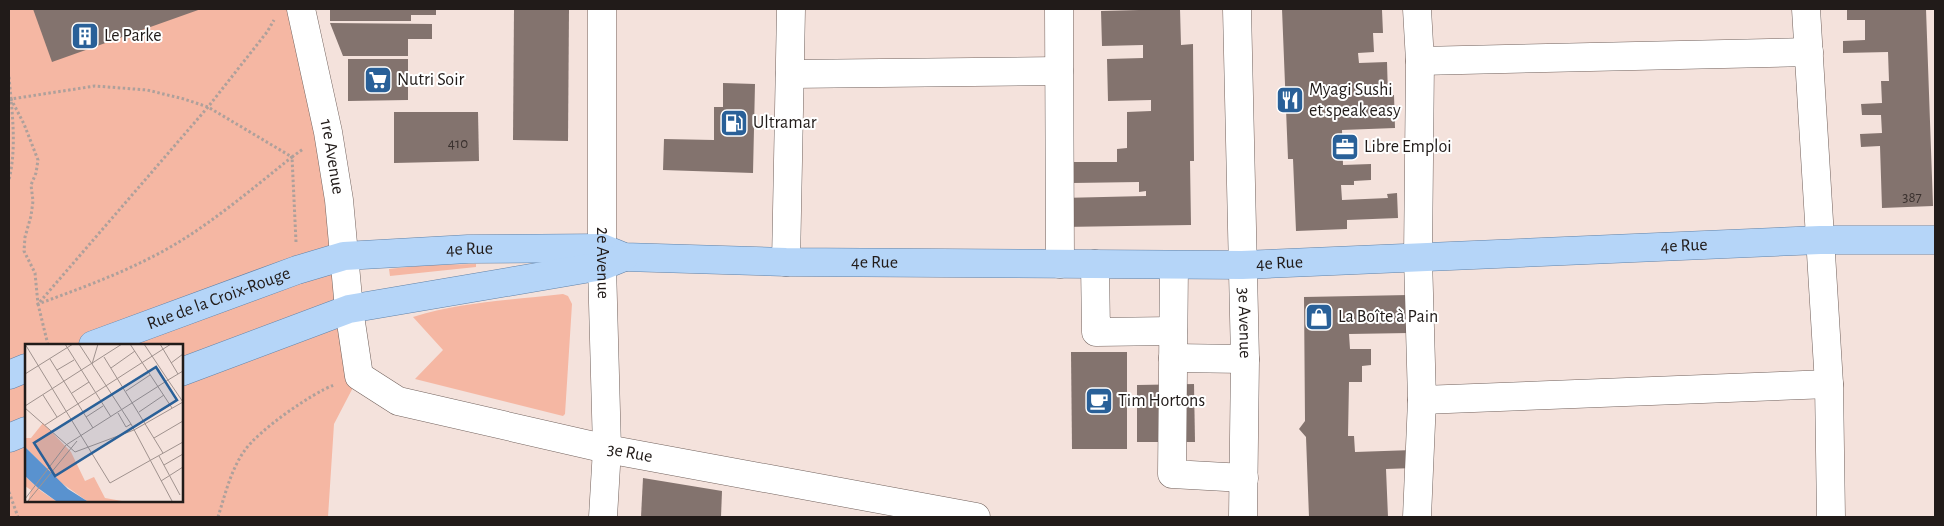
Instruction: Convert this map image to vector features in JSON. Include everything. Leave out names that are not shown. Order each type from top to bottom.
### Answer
[{"type":"main road","name":"4e Rue","points":[[344,256],[468,249],[609,257],[786,262],[1242,265],[1820,240],[1935,240]]},
{"type":"main road","name":"Rue de la Croix-Rouge","points":[[96,344],[297,270],[344,256]]},
{"type":"main road","name":"4e Rue","points":[[349,308],[609,257]]},
{"type":"main road","points":[[182,372],[349,308]]},
{"type":"main road","points":[[9,375],[25,368]]},
{"type":"main road","points":[[9,438],[25,431]]},
{"type":"street","name":"2e Avenue","points":[[602,9],[609,257],[607,449],[603,517]]},
{"type":"street","points":[[786,262],[791,9]]},
{"type":"street","points":[[1059,9],[1060,264]]},
{"type":"street","name":"3e Avenue","points":[[1238,9],[1244,358],[1243,517]]},
{"type":"street","points":[[1417,9],[1420,61],[1418,258],[1422,400],[1417,517]]},
{"type":"street","points":[[1806,9],[1829,384],[1831,517]]},
{"type":"street","name":"1re Avenue","points":[[289,13],[328,132],[339,200],[349,308]]},
{"type":"street","points":[[1420,61],[1809,52]]},
{"type":"street","points":[[790,74],[1059,71]]},
{"type":"street","points":[[1095,264],[1096,332],[1173,331]]},
{"type":"street","points":[[1174,265],[1172,474],[1244,478]]},
{"type":"street","points":[[349,308],[359,376]]},
{"type":"street","points":[[1173,358],[1244,358]]},
{"type":"street","name":"3e Rue","points":[[359,376],[398,401],[607,449],[976,517]]},
{"type":"street","points":[[1422,400],[1829,384]]},
{"type":"path","points":[[38,304],[208,107],[267,32],[289,13]]},
{"type":"path","points":[[9,78],[10,100],[14,120],[13,165],[9,180]]},
{"type":"path","points":[[10,100],[95,86],[147,90],[208,107],[292,157]]},
{"type":"path","points":[[10,100],[24,124],[38,160],[36,174],[31,185],[34,202],[25,237],[24,251],[35,273],[38,304],[48,344]]},
{"type":"path","points":[[38,304],[99,282],[153,257],[218,216],[292,157],[328,132]]},
{"type":"path","points":[[292,157],[297,270]]},
{"type":"path","points":[[218,517],[233,472],[245,449],[272,424],[320,390],[359,376]]},
{"type":"path","points":[[9,492],[18,517]]},
{"type":"shaded area","points":[[9,9],[301,9],[359,376],[334,424],[328,517],[9,517]]},
{"type":"shaded area","points":[[476,264],[476,267],[390,276],[389,269],[426,265]]},
{"type":"shaded area","points":[[563,294],[568,296],[572,304],[565,414],[563,416],[415,379],[443,350],[413,317],[468,305]]},
{"type":"building","name":"Le Parke","points":[[33,9],[201,9],[52,62]]},
{"type":"building","points":[[330,9],[436,9],[436,15],[411,15],[411,21],[330,21]]},
{"type":"building","points":[[514,9],[569,9],[568,141],[513,140]]},
{"type":"building","points":[[1180,9],[1181,45],[1193,44],[1194,161],[1190,161],[1191,225],[1062,227],[1061,198],[1146,196],[1146,191],[1139,192],[1139,182],[1072,183],[1072,162],[1117,162],[1117,149],[1127,148],[1127,112],[1151,111],[1151,100],[1108,101],[1107,59],[1143,58],[1143,45],[1102,46],[1101,11]]},
{"type":"building","points":[[1282,9],[1382,10],[1383,33],[1373,33],[1374,52],[1358,53],[1359,63],[1387,62],[1388,96],[1394,95],[1395,128],[1342,130],[1343,165],[1371,164],[1371,180],[1354,181],[1354,185],[1341,185],[1342,200],[1388,198],[1387,194],[1397,193],[1398,218],[1347,220],[1347,229],[1296,231],[1293,159],[1288,159]]},
{"type":"building","points":[[1847,9],[1926,9],[1933,206],[1882,208],[1880,146],[1861,147],[1860,134],[1882,133],[1881,115],[1862,115],[1861,104],[1882,103],[1881,81],[1889,81],[1888,52],[1843,53],[1843,41],[1865,40],[1865,20],[1847,20]]},
{"type":"building","points":[[330,23],[432,24],[432,39],[408,39],[408,56],[343,56]]},
{"type":"building","name":"Nutri Soir","points":[[348,59],[408,59],[408,100],[348,101]]},
{"type":"building","name":"Ultramar","points":[[723,83],[755,84],[753,173],[663,170],[664,139],[714,140],[714,107],[723,107]]},
{"type":"building","points":[[394,112],[478,112],[479,161],[394,163]]},
{"type":"building","points":[[1409,295],[1409,333],[1349,334],[1350,349],[1371,349],[1371,365],[1362,366],[1362,382],[1349,382],[1348,436],[1354,436],[1355,452],[1413,450],[1414,468],[1386,469],[1388,517],[1309,517],[1306,437],[1299,429],[1305,421],[1304,297]]},
{"type":"building","points":[[1071,352],[1127,352],[1127,449],[1072,449]]},
{"type":"building","points":[[1194,384],[1195,442],[1137,442],[1137,385]]},
{"type":"building","points":[[643,478],[722,491],[721,517],[641,517]]},
{"type":"place","name":"Le Parke","points":[[85,36]]},
{"type":"place","name":"Nutri Soir","points":[[378,80]]},
{"type":"place","name":"Myagi Sushi et speak easy","points":[[1290,100]]},
{"type":"place","name":"Ultramar","points":[[734,123]]},
{"type":"place","name":"Libre Emploi","points":[[1345,147]]},
{"type":"place","name":"La Boîte à Pain","points":[[1319,317]]},
{"type":"place","name":"Tim Hortons","points":[[1099,401]]}]
